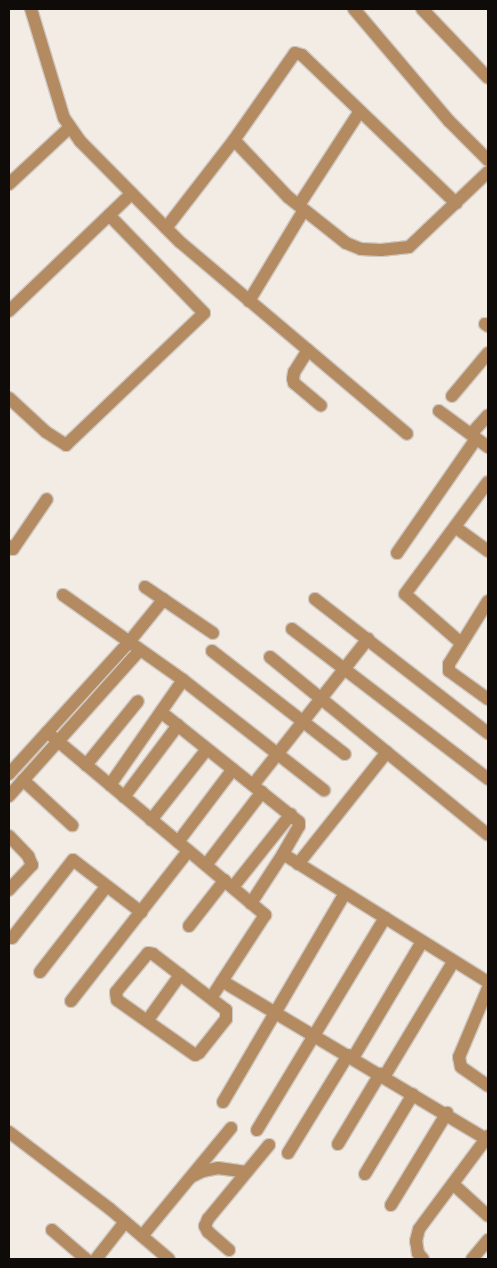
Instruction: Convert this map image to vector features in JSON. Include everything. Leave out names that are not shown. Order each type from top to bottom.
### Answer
[{"type":"street","points":[[31,9],[60,105],[70,128],[166,228],[249,301],[407,434]]},
{"type":"street","points":[[354,9],[449,121],[488,160]]},
{"type":"street","points":[[422,9],[486,72]]},
{"type":"street","points":[[166,228],[234,140],[295,53],[302,55],[456,203]]},
{"type":"street","points":[[249,301],[302,207],[360,111]]},
{"type":"street","points":[[9,184],[70,128]]},
{"type":"street","points":[[234,140],[274,184],[353,247],[381,250],[404,248],[413,244],[488,172]]},
{"type":"street","points":[[9,311],[132,193]]},
{"type":"street","points":[[9,398],[46,432],[66,445],[204,313],[109,215]]},
{"type":"street","points":[[308,350],[294,372],[293,379],[294,383],[321,406]]},
{"type":"street","points":[[452,396],[488,353]]},
{"type":"street","points":[[439,410],[488,447]]},
{"type":"street","points":[[397,553],[488,415]]},
{"type":"street","points":[[461,643],[405,594],[455,527],[484,496],[488,482]]},
{"type":"street","points":[[9,546],[13,549],[47,499]]},
{"type":"street","points":[[455,527],[488,551]]},
{"type":"street","points":[[145,587],[213,633]]},
{"type":"street","points":[[63,595],[183,680],[324,790]]},
{"type":"street","points":[[9,774],[129,642],[164,599]]},
{"type":"street","points":[[315,599],[488,733]]},
{"type":"street","points":[[488,601],[449,664],[449,671],[488,700]]},
{"type":"street","points":[[292,629],[488,779]]},
{"type":"street","points":[[206,865],[257,789],[278,753],[368,639]]},
{"type":"street","points":[[9,796],[140,650]]},
{"type":"street","points":[[212,651],[345,754]]},
{"type":"street","points":[[270,657],[488,835]]},
{"type":"street","points":[[110,785],[183,680]]},
{"type":"street","points":[[86,765],[138,701]]},
{"type":"street","points":[[161,712],[299,822],[299,826],[283,854],[251,904]]},
{"type":"street","points":[[124,797],[178,725]]},
{"type":"street","points":[[47,732],[265,915],[211,998]]},
{"type":"street","points":[[152,820],[207,749]]},
{"type":"street","points":[[298,864],[387,752]]},
{"type":"street","points":[[71,1002],[141,912],[233,769]]},
{"type":"street","points":[[23,780],[72,825]]},
{"type":"street","points":[[189,926],[291,814]]},
{"type":"street","points":[[9,890],[32,865],[32,860],[11,841]]},
{"type":"street","points":[[283,854],[453,962],[488,982]]},
{"type":"street","points":[[12,938],[73,860],[141,912]]},
{"type":"street","points":[[40,972],[106,887]]},
{"type":"street","points":[[223,1102],[345,893]]},
{"type":"street","points":[[257,1130],[385,918]]},
{"type":"street","points":[[288,1153],[351,1057],[422,942]]},
{"type":"street","points":[[148,953],[153,954],[211,998],[226,1010],[226,1019],[199,1053],[195,1055],[117,1000],[116,992],[148,953]]},
{"type":"street","points":[[338,1144],[453,962]]},
{"type":"street","points":[[147,1021],[180,975]]},
{"type":"street","points":[[222,981],[447,1114],[485,1145],[452,1184],[419,1229],[416,1241],[418,1253],[423,1259]]},
{"type":"street","points":[[488,988],[459,1056],[461,1067],[488,1086]]},
{"type":"street","points":[[365,1174],[413,1094]]},
{"type":"street","points":[[391,1205],[447,1114]]},
{"type":"street","points":[[142,1236],[231,1128]]},
{"type":"street","points":[[9,1132],[125,1222],[169,1259]]},
{"type":"street","points":[[229,1250],[208,1232],[205,1226],[208,1219],[269,1146]]},
{"type":"street","points":[[189,1178],[203,1171],[218,1168],[246,1172]]},
{"type":"street","points":[[452,1184],[488,1216]]},
{"type":"street","points":[[96,1259],[125,1222]]},
{"type":"street","points":[[52,1230],[86,1259]]},
{"type":"street","points":[[472,1259],[488,1240]]}]
